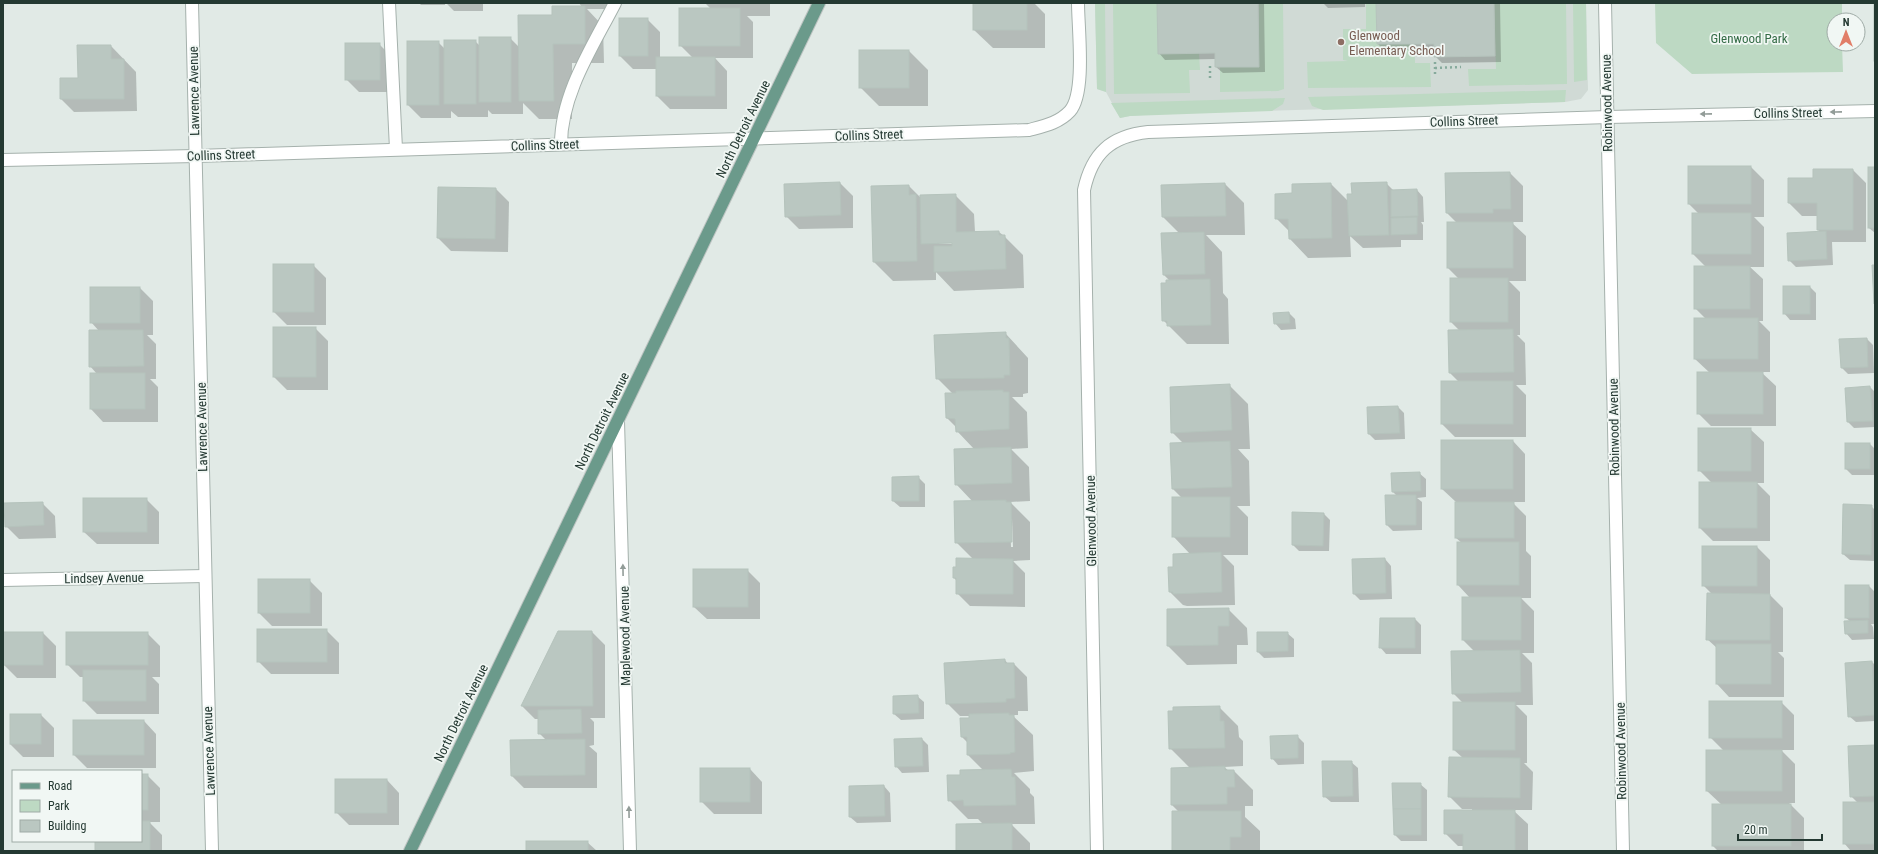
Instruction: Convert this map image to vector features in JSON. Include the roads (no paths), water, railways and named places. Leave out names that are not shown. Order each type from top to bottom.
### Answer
[{"type":"main road","name":"North Detroit Avenue","points":[[410,851],[819,3]]},
{"type":"street","name":"Lawrence Avenue","points":[[192,3],[212,851]]},
{"type":"street","points":[[389,3],[396,149]]},
{"type":"street","points":[[561,144],[561,129],[572,91],[615,3]]},
{"type":"street","name":"Collins Street","points":[[3,160],[196,156],[1029,130],[1059,120],[1070,111],[1076,100],[1079,83],[1078,3]]},
{"type":"street","name":"Robinwood Avenue","points":[[1605,3],[1623,851]]},
{"type":"street","name":"Collins Street","points":[[1084,190],[1089,172],[1101,152],[1116,140],[1136,133],[1608,117],[1875,111]]},
{"type":"street","name":"Glenwood Avenue","points":[[1084,190],[1097,851]]},
{"type":"street","name":"Maplewood Avenue","points":[[618,420],[630,851]]},
{"type":"street","name":"Lindsey Avenue","points":[[3,580],[205,576]]},
{"type":"place","name":"Glenwood Elementary School","points":[[1341,42]]},
{"type":"park label","name":"Glenwood Park","points":[[1749,38]]}]
